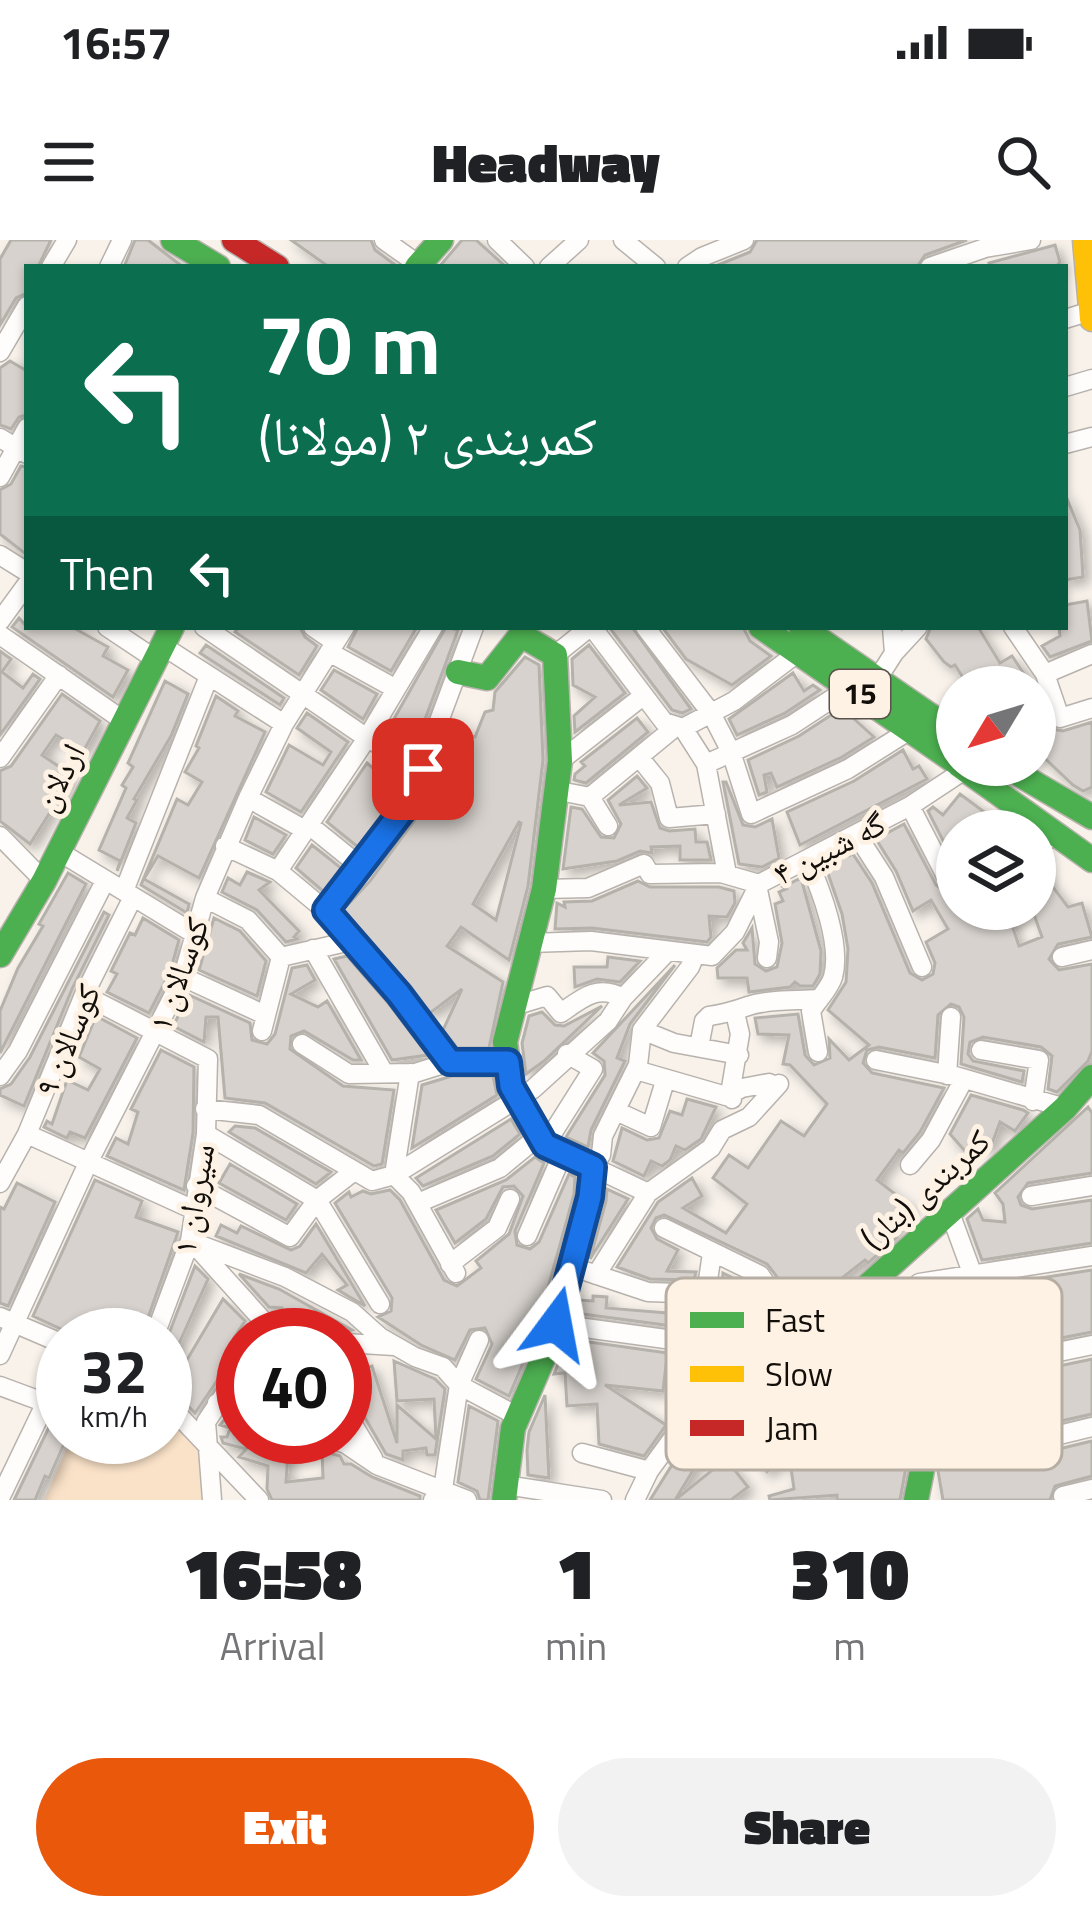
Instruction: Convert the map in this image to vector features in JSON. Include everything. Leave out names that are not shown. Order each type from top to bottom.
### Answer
[{"type":"street","points":[[173,240],[213,264]]},
{"type":"street","points":[[383,240],[415,264]]},
{"type":"street","points":[[420,264],[441,240]]},
{"type":"street","points":[[497,240],[522,264]]},
{"type":"street","points":[[553,264],[579,240]]},
{"type":"street","points":[[623,240],[652,264]]},
{"type":"street","points":[[691,264],[744,240]]},
{"type":"street","points":[[944,264],[985,248],[1031,240]]},
{"type":"street","points":[[1085,240],[1092,315]]},
{"type":"street","points":[[242,242],[273,264]]},
{"type":"street","points":[[2,348],[24,311]]},
{"type":"street","points":[[0,477],[14,446]]},
{"type":"street","points":[[0,621],[24,588]]},
{"type":"street","points":[[117,630],[163,644],[284,724]]},
{"type":"street","points":[[208,630],[368,738],[423,769]]},
{"type":"street","points":[[278,871],[368,738],[431,630]]},
{"type":"street","points":[[326,910],[409,802],[469,630]]},
{"type":"street","points":[[555,655],[587,630]]},
{"type":"street","points":[[593,630],[643,696],[678,728],[706,764],[727,874]]},
{"type":"street","points":[[647,630],[711,713],[731,752],[751,814],[848,769],[910,730]]},
{"type":"street","name":"15","points":[[771,630],[800,639],[878,678],[936,719]]},
{"type":"street","points":[[892,630],[894,653]]},
{"type":"street","points":[[878,678],[915,630]]},
{"type":"street","points":[[1015,630],[1040,666]]},
{"type":"street","points":[[0,634],[124,721]]},
{"type":"street","points":[[458,671],[487,678],[521,635],[555,655]]},
{"type":"street","points":[[554,790],[590,796],[678,728],[734,701],[800,639]]},
{"type":"street","name":"15","points":[[800,639],[850,687],[936,748]]},
{"type":"street","points":[[336,640],[396,689]]},
{"type":"street","name":"کوسالان ۱","points":[[0,1354],[7,1320],[183,977],[193,933],[225,846],[284,724],[336,640]]},
{"type":"street","name":"اردلان","points":[[0,955],[6,926],[44,881],[163,644]]},
{"type":"street","points":[[555,655],[560,761],[544,889],[506,1042],[511,1086],[549,1144],[648,1193]]},
{"type":"street","points":[[1056,670],[1092,655]]},
{"type":"street","points":[[0,758],[59,675]]},
{"type":"street","name":"کوسالان ۹","points":[[0,1183],[27,1134],[128,894],[209,676]]},
{"type":"street","points":[[706,764],[792,725],[850,687]]},
{"type":"street","points":[[560,761],[643,696]]},
{"type":"street","points":[[1056,706],[1060,718],[1092,708]]},
{"type":"street","points":[[639,757],[660,783],[669,818],[716,814]]},
{"type":"street","name":"گه شبین ۴","points":[[758,887],[910,806],[936,786]]},
{"type":"street","name":"15","points":[[989,786],[1023,810]]},
{"type":"street","points":[[1039,786],[1092,817]]},
{"type":"street","points":[[590,796],[608,826]]},
{"type":"street","points":[[248,798],[307,827],[361,867]]},
{"type":"street","points":[[910,806],[936,857]]},
{"type":"street","name":"15","points":[[1056,833],[1092,860]]},
{"type":"street","points":[[856,835],[884,877],[922,967]]},
{"type":"street","points":[[0,836],[44,881]]},
{"type":"street","points":[[225,846],[278,871],[326,910],[450,1062]]},
{"type":"street","points":[[58,851],[193,933]]},
{"type":"street","points":[[808,861],[830,913],[833,976],[811,1011],[818,1052]]},
{"type":"street","points":[[544,889],[588,888],[644,864],[650,874],[727,874],[758,887]]},
{"type":"street","points":[[0,1076],[105,881]]},
{"type":"street","points":[[529,943],[590,941],[712,956],[735,932],[758,887]]},
{"type":"street","points":[[758,887],[769,942],[767,958]]},
{"type":"street","points":[[206,898],[248,920],[280,957]]},
{"type":"street","points":[[280,957],[351,940]]},
{"type":"street","points":[[313,949],[382,1070]]},
{"type":"street","points":[[1062,957],[1092,950]]},
{"type":"street","points":[[205,1108],[259,1115],[372,1180],[394,1174],[519,1099],[608,1021],[667,952]]},
{"type":"street","points":[[602,1500],[505,1492],[518,1416],[556,1324],[590,1197],[593,1167],[636,1070],[642,1036],[695,955]]},
{"type":"street","points":[[183,977],[263,1022],[280,957]]},
{"type":"street","points":[[514,1006],[547,996],[561,1013],[600,991],[623,998]]},
{"type":"street","points":[[84,995],[157,1034]]},
{"type":"street","points":[[699,1047],[709,1016],[735,1013],[747,1006],[819,999]]},
{"type":"street","points":[[735,1013],[739,1055],[730,1094],[742,1120]]},
{"type":"street","points":[[910,1166],[931,1140],[955,1077],[951,1017]]},
{"type":"street","points":[[608,1021],[642,1036],[739,1055]]},
{"type":"street","name":"سیروان ۱","points":[[157,1034],[208,1059],[206,1134],[190,1241],[164,1308]]},
{"type":"street","points":[[302,1044],[349,1074],[410,1072],[450,1062],[508,1062]]},
{"type":"street","points":[[980,1050],[1039,1060],[1033,1101]]},
{"type":"street","points":[[526,1236],[549,1144],[593,1069],[567,1054]]},
{"type":"street","points":[[876,1060],[1065,1108]]},
{"type":"street","points":[[596,1275],[648,1193],[711,1148],[722,1130],[742,1120],[774,1084],[730,1094],[636,1070]]},
{"type":"street","points":[[410,1072],[394,1174],[418,1203],[453,1269],[497,1228],[510,1199]]},
{"type":"street","name":"کمربندی (بنار)","points":[[876,1278],[1065,1108],[1092,1077]]},
{"type":"street","points":[[616,1111],[651,1127],[665,1081]]},
{"type":"street","points":[[27,1134],[194,1210]]},
{"type":"street","points":[[206,1134],[317,1200],[380,1304]]},
{"type":"street","points":[[418,1203],[549,1144]]},
{"type":"street","points":[[272,1272],[317,1200],[353,1172]]},
{"type":"street","points":[[196,1186],[290,1237]]},
{"type":"street","points":[[1031,1196],[1092,1186]]},
{"type":"street","points":[[949,1210],[975,1278]]},
{"type":"street","points":[[664,1228],[762,1278]]},
{"type":"street","points":[[190,1241],[272,1272],[352,1312],[395,1346],[443,1367],[460,1385],[518,1416]]},
{"type":"street","points":[[190,1241],[249,1308]]},
{"type":"street","points":[[708,1278],[712,1253]]},
{"type":"street","points":[[941,1278],[1092,1256]]},
{"type":"street","points":[[570,1265],[648,1292],[666,1293]]},
{"type":"street","points":[[7,1320],[36,1332]]},
{"type":"street","points":[[556,1324],[666,1339]]},
{"type":"street","points":[[438,1495],[460,1385],[479,1340]]},
{"type":"street","points":[[372,1344],[395,1346]]},
{"type":"street","points":[[1062,1351],[1092,1345]]},
{"type":"street","points":[[0,1386],[36,1399]]},
{"type":"street","points":[[212,1500],[206,1422],[216,1405]]},
{"type":"street","points":[[0,1498],[36,1424]]},
{"type":"street","points":[[1062,1434],[1092,1427]]},
{"type":"street","points":[[192,1430],[260,1500]]},
{"type":"street","points":[[635,1500],[666,1448]]},
{"type":"street","points":[[582,1453],[649,1471]]},
{"type":"street","points":[[372,1457],[377,1465]]},
{"type":"street","points":[[372,1462],[438,1495],[467,1500]]},
{"type":"street","name":"کمربندی (بنار)","points":[[916,1500],[921,1470]]},
{"type":"street","points":[[1063,1496],[1092,1490]]},
{"type":"shaded area","points":[[192,1437],[208,1454],[211,1500],[44,1500],[60,1464],[192,1464]]},
{"type":"building","points":[[11,240],[51,240],[39,264],[24,264],[24,294],[16,298],[0,325],[0,259]]},
{"type":"building","points":[[135,240],[148,240],[179,264],[125,264]]},
{"type":"building","points":[[291,240],[371,240],[375,250],[394,264],[325,264]]},
{"type":"building","points":[[462,240],[476,240],[503,264],[442,264]]},
{"type":"building","points":[[757,240],[967,240],[925,255],[919,264],[720,264],[750,252]]},
{"type":"building","points":[[1055,245],[1060,262],[1058,264],[989,263]]},
{"type":"building","points":[[10,361],[24,369],[24,416],[11,429],[0,425],[0,368]]},
{"type":"building","points":[[24,466],[24,553],[0,534],[0,490]]},
{"type":"building","points":[[1068,501],[1080,530],[1083,577],[1068,580]]},
{"type":"building","points":[[1087,601],[1092,641],[1050,657],[1042,646],[1060,636],[1059,630],[1068,630],[1068,604]]},
{"type":"building","points":[[19,618],[24,630],[77,630],[108,647],[103,656],[128,670],[113,697],[12,627]]},
{"type":"building","points":[[302,630],[317,646],[299,675],[235,632]]},
{"type":"building","points":[[356,630],[415,630],[391,671],[348,647]]},
{"type":"building","points":[[444,630],[458,630],[414,749],[386,733]]},
{"type":"building","points":[[611,630],[634,630],[691,709],[672,710]]},
{"type":"building","points":[[664,630],[744,630],[750,641],[771,656],[732,685],[686,659]]},
{"type":"building","points":[[930,630],[980,630],[1000,663],[1012,656],[1019,666],[950,666],[926,639]]},
{"type":"building","points":[[206,645],[284,698],[280,705],[200,653]]},
{"type":"building","points":[[589,645],[625,693],[575,732],[574,716],[595,697],[573,685],[572,659]]},
{"type":"building","points":[[0,651],[11,659],[2,672],[23,688],[33,674],[40,679],[0,735]]},
{"type":"building","points":[[525,657],[539,665],[543,760],[528,886],[509,960],[461,927],[447,946],[503,982],[489,1048],[457,1048],[443,1030],[462,989],[430,1013],[343,910],[422,810],[451,730],[475,737],[485,712],[493,710],[495,692]],"holes":[[[521,823],[496,920],[473,904]]]},
{"type":"building","points":[[334,670],[377,694],[363,719],[321,690]]},
{"type":"building","points":[[793,673],[804,691],[813,685],[820,690],[737,735],[729,719]]},
{"type":"building","points":[[165,681],[188,694],[171,736],[134,799],[127,818],[136,823],[117,871],[120,861],[99,850],[133,767],[128,763]]},
{"type":"building","points":[[62,694],[100,721],[83,752],[56,735],[42,755],[73,776],[30,844],[0,821],[0,771],[11,766]]},
{"type":"building","points":[[216,696],[238,711],[235,716],[265,732],[199,878],[158,856],[144,879],[189,904],[187,913],[141,885],[177,799],[188,805],[202,782],[185,772],[199,748]]},
{"type":"building","points":[[842,708],[874,737],[777,787],[771,773],[764,775],[767,792],[759,795],[748,760],[799,736]]},
{"type":"building","points":[[307,713],[348,742],[301,812],[266,792],[289,745],[323,765],[331,752],[297,728]]},
{"type":"building","points":[[637,718],[648,732],[586,783],[574,780],[585,766],[581,762]]},
{"type":"building","points":[[1092,722],[1092,787],[1083,791],[1056,769],[1056,730]]},
{"type":"building","points":[[903,750],[913,769],[919,766],[927,779],[800,845],[787,812],[854,781]]},
{"type":"building","points":[[367,763],[399,791],[358,847],[327,822]]},
{"type":"building","points":[[637,776],[647,788],[619,805],[651,802],[660,828],[695,829],[696,842],[707,842],[711,860],[680,860],[680,846],[651,847],[652,853],[640,851],[617,861],[563,869],[571,807],[582,809],[601,837],[614,838],[621,824],[608,800]]},
{"type":"building","points":[[723,782],[743,825],[755,827],[772,819],[779,858],[762,867],[739,864]]},
{"type":"building","points":[[960,794],[982,810],[947,810]]},
{"type":"building","points":[[254,817],[286,835],[273,854],[245,840]]},
{"type":"building","points":[[904,824],[936,885],[936,909],[931,900],[913,911],[876,839]]},
{"type":"building","points":[[312,845],[341,868],[324,892],[296,868]]},
{"type":"building","points":[[853,854],[872,883],[910,973],[922,980],[933,974],[935,963],[926,942],[946,930],[1014,930],[1019,946],[1042,937],[1040,930],[1056,930],[1056,891],[1068,907],[1082,903],[1092,937],[1058,944],[1049,959],[1059,970],[1092,964],[1088,1061],[1057,1092],[1048,1089],[1052,1056],[1041,1047],[983,1037],[970,1042],[968,1054],[973,1061],[1024,1071],[1022,1082],[961,1064],[964,1017],[951,1004],[938,1015],[935,1058],[879,1047],[867,1050],[863,1063],[872,1073],[944,1088],[920,1132],[903,1153],[899,1150],[877,1180],[912,1207],[892,1233],[897,1237],[868,1263],[865,1260],[842,1278],[778,1278],[767,1264],[664,1215],[651,1228],[657,1239],[678,1250],[667,1271],[696,1272],[694,1278],[650,1279],[617,1267],[658,1202],[692,1178],[702,1196],[683,1208],[726,1233],[747,1204],[713,1178],[729,1155],[748,1168],[781,1121],[804,1136],[827,1104],[790,1065],[783,1064],[789,1035],[758,1034],[755,1018],[798,1014],[805,1055],[814,1065],[830,1058],[829,1039],[849,1060],[869,1045],[828,1010],[846,982],[848,949],[825,865]]},
{"type":"building","points":[[247,872],[270,882],[259,890],[299,931],[297,939],[286,942],[257,910],[222,892],[228,878],[240,885]]},
{"type":"building","points":[[68,873],[86,884],[0,1053],[0,1011]]},
{"type":"building","points":[[801,878],[821,951],[820,974],[813,986],[795,982],[790,987],[749,992],[747,978],[718,978],[717,968],[736,950],[747,950],[743,943],[752,928],[755,964],[766,971],[777,967],[782,943],[775,904],[783,901],[779,892],[786,889],[783,887]]},
{"type":"building","points":[[638,881],[650,887],[719,887],[734,891],[735,903],[727,917],[709,916],[711,937],[707,942],[592,928],[555,929],[557,903],[565,907],[564,902],[592,901]]},
{"type":"building","points":[[104,912],[109,915],[72,989],[24,1106],[0,1095],[0,1089],[11,1084],[30,1057]]},
{"type":"building","points":[[143,918],[179,940],[170,972],[149,1013],[107,992],[117,974],[111,971]]},
{"type":"building","points":[[214,918],[240,931],[266,961],[257,996],[199,970]]},
{"type":"building","points":[[347,956],[428,1055],[392,1060],[334,959]]},
{"type":"building","points":[[608,957],[640,961],[620,982],[597,979],[575,987],[574,967],[607,967]]},
{"type":"building","points":[[307,965],[315,980],[291,994],[318,1007],[327,1001],[361,1060],[353,1060],[304,1031],[291,1036],[290,1049],[343,1086],[394,1090],[382,1164],[374,1166],[265,1103],[225,1098],[218,1017],[206,1017],[204,1042],[173,1026],[189,995],[250,1023],[252,1040],[267,1044],[275,1034],[292,968]]},
{"type":"building","points":[[675,965],[630,1024],[617,1058],[625,1061],[591,1130],[588,1147],[566,1137],[605,1075],[604,1061],[593,1053]]},
{"type":"building","points":[[602,1006],[526,1074],[522,1043],[529,1016],[542,1012],[555,1025],[564,1026]]},
{"type":"building","points":[[96,1016],[137,1038],[85,1138],[70,1132],[67,1138],[44,1127],[47,1121],[52,1124],[67,1080],[88,1090],[100,1069],[79,1057]]},
{"type":"building","points":[[161,1050],[194,1067],[193,1133],[184,1190],[107,1156],[116,1138],[128,1144],[138,1112],[131,1109]]},
{"type":"building","points":[[452,1076],[493,1076],[497,1095],[412,1148],[422,1085]]},
{"type":"building","points":[[971,1095],[1028,1113],[1015,1131],[1000,1122],[990,1149],[973,1140],[965,1151],[950,1134]]},
{"type":"building","points":[[687,1099],[716,1107],[701,1139],[685,1150],[676,1146],[662,1166],[651,1161],[644,1176],[613,1161],[622,1128],[647,1140],[659,1138],[670,1111],[682,1115]]},
{"type":"building","points":[[1088,1107],[1092,1113],[1092,1173],[1028,1183],[1018,1197],[1021,1205],[1032,1209],[1092,1200],[1092,1243],[982,1260],[967,1219],[978,1209],[983,1220],[1005,1222],[1003,1204],[995,1193]]},
{"type":"building","points":[[511,1119],[520,1134],[493,1156],[423,1186],[416,1178]]},
{"type":"building","points":[[235,1126],[255,1128],[331,1172],[316,1184],[229,1132]]},
{"type":"building","points":[[535,1157],[544,1163],[515,1231],[517,1245],[530,1249],[539,1242],[569,1174],[575,1177],[574,1194],[535,1335],[509,1396],[476,1379],[492,1344],[485,1328],[470,1330],[455,1360],[378,1317],[391,1311],[392,1298],[335,1203],[349,1192],[351,1197],[363,1191],[390,1190],[444,1280],[457,1286],[481,1268],[476,1261],[509,1234],[523,1196],[514,1186],[503,1187],[486,1219],[455,1243],[436,1210],[506,1180]]},
{"type":"building","points":[[230,1164],[297,1204],[286,1220],[219,1183]]},
{"type":"building","points":[[95,1180],[142,1201],[136,1217],[178,1232],[151,1308],[37,1308]]},
{"type":"building","points":[[17,1183],[55,1202],[8,1306],[0,1303],[0,1207],[4,1209]]},
{"type":"building","points":[[607,1189],[628,1199],[590,1259],[606,1201]]},
{"type":"building","points":[[316,1224],[365,1306],[338,1290],[347,1285],[322,1254],[306,1273],[216,1236],[221,1225],[237,1233],[241,1226],[291,1250],[300,1246]]},
{"type":"building","points":[[195,1266],[208,1279],[192,1315],[192,1308],[179,1308]]},
{"type":"building","points":[[1092,1270],[1092,1332],[1062,1338],[1062,1278],[1041,1278]]},
{"type":"building","points":[[239,1274],[313,1308],[269,1307]]},
{"type":"building","points":[[593,1296],[607,1297],[606,1308],[666,1313],[666,1325],[575,1313],[579,1300],[593,1301]]},
{"type":"building","points":[[216,1311],[216,1382],[195,1413],[192,1351]]},
{"type":"building","points":[[568,1339],[666,1353],[663,1391],[605,1385],[666,1425],[644,1456],[599,1444],[597,1404],[567,1406],[565,1373],[554,1374]]},
{"type":"building","points":[[1092,1359],[1092,1414],[1062,1421],[1062,1365]]},
{"type":"building","points":[[394,1361],[435,1379],[445,1389],[435,1455],[427,1455],[426,1448],[403,1451],[403,1460],[386,1454],[372,1430],[372,1366],[397,1443],[397,1405],[436,1439],[434,1399],[397,1401]]},
{"type":"building","points":[[545,1395],[549,1478],[528,1475],[529,1432]]},
{"type":"building","points":[[469,1406],[498,1421],[488,1500],[480,1500],[477,1491],[458,1482]]},
{"type":"building","points":[[1092,1441],[1092,1476],[1055,1486],[1050,1500],[943,1500],[938,1471],[1062,1470],[1062,1448]]},
{"type":"building","points":[[36,1454],[36,1464],[55,1464],[35,1500],[14,1500]]},
{"type":"building","points":[[262,1464],[287,1464],[286,1482],[323,1478],[322,1464],[351,1464],[420,1500],[272,1500],[267,1489],[268,1466]]},
{"type":"building","points":[[669,1470],[693,1470],[675,1500],[650,1500]]},
{"type":"building","points":[[712,1470],[735,1470],[748,1487],[731,1500],[675,1500]]},
{"type":"building","points":[[791,1470],[905,1470],[900,1500],[837,1500],[837,1495],[770,1500],[769,1496],[794,1489]]},
{"type":"traffic: fast","points":[[173,240],[213,264]]},
{"type":"traffic: fast","points":[[420,264],[441,240]]},
{"type":"traffic: fast","points":[[0,955],[44,881],[170,630]]},
{"type":"traffic: fast","points":[[765,630],[936,748]]},
{"type":"traffic: fast","points":[[805,630],[936,720]]},
{"type":"traffic: fast","points":[[458,672],[487,678],[521,635],[555,655],[560,761],[544,889],[505,1042],[511,1086],[545,1145],[593,1167],[590,1197],[551,1340],[513,1428],[504,1500]]},
{"type":"traffic: fast","points":[[988,786],[1092,860]]},
{"type":"traffic: fast","points":[[1039,786],[1092,817]]},
{"type":"traffic: fast","points":[[876,1278],[1065,1108],[1092,1077]]},
{"type":"traffic: fast","points":[[916,1500],[922,1470]]},
{"type":"traffic: slow","points":[[1085,240],[1092,319]]},
{"type":"traffic: jam","points":[[234,240],[272,264]]},
{"type":"route","points":[[423,769],[409,802],[326,910],[450,1062],[508,1062],[511,1086],[545,1145],[593,1167],[590,1197],[556,1324]]}]
